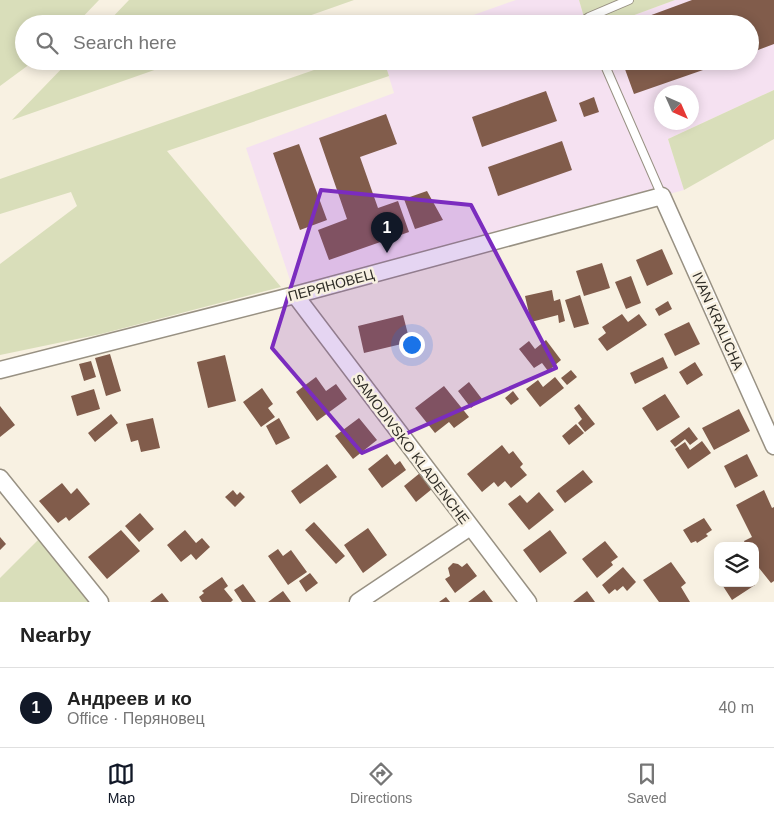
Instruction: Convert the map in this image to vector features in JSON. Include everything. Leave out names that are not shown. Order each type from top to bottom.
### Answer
[{"type":"street","name":"ПЕРЯНОВЕЦ","points":[[0,370],[296,295],[662,196]]},
{"type":"street","name":"IVAN KRALICHA","points":[[662,196],[774,446]]},
{"type":"street","name":"SAMODIVSKO KLADENCHE","points":[[296,295],[470,528],[528,602]]},
{"type":"street","points":[[0,478],[100,602]]},
{"type":"street","points":[[358,602],[470,528]]},
{"type":"lane","points":[[591,15],[629,0]]},
{"type":"lane","points":[[607,70],[662,196]]},
{"type":"highlighted area","points":[[321,190],[471,205],[556,368],[362,453],[272,348]]},
{"type":"shaded area","points":[[516,0],[579,0],[583,15],[474,15]]},
{"type":"shaded area","points":[[675,0],[774,0],[774,90],[699,125],[699,85],[654,85],[654,130],[687,130],[668,139],[684,190],[295,295],[246,148],[394,93],[387,70],[759,70],[759,15],[634,15]]},
{"type":"green space","points":[[0,0],[99,0],[85,15],[15,15],[15,70],[22,70],[0,86]]},
{"type":"green space","points":[[129,0],[354,0],[312,15],[115,15]]},
{"type":"green space","points":[[579,0],[675,0],[634,15],[583,15]]},
{"type":"green space","points":[[60,70],[154,70],[12,120]]},
{"type":"green space","points":[[314,70],[387,70],[389,76],[167,151],[281,287],[101,334],[0,355],[0,264],[77,206],[71,192],[0,214],[0,179]]},
{"type":"green space","points":[[774,90],[774,139],[684,190],[668,139],[687,130],[699,130],[699,125]]},
{"type":"green space","points":[[45,533],[100,602],[0,602],[0,578]]},
{"type":"building","points":[[692,0],[774,0],[774,44],[759,50],[759,15],[651,15]]},
{"type":"building","points":[[625,70],[703,70],[660,85],[654,85],[654,87],[634,94]]},
{"type":"building","points":[[546,91],[557,121],[482,147],[472,117]]},
{"type":"building","points":[[594,97],[599,112],[584,117],[579,103]]},
{"type":"building","points":[[386,114],[397,144],[360,157],[378,208],[398,201],[409,232],[329,260],[318,230],[347,219],[319,138]]},
{"type":"building","points":[[562,141],[572,170],[498,196],[488,167]]},
{"type":"building","points":[[299,144],[327,220],[300,230],[273,153]]},
{"type":"building","points":[[427,191],[443,220],[415,229],[404,199]]},
{"type":"building","points":[[662,249],[673,274],[647,286],[636,260]]},
{"type":"building","points":[[602,263],[610,288],[584,296],[576,271]]},
{"type":"building","points":[[631,276],[641,303],[626,309],[615,282]]},
{"type":"building","points":[[552,290],[554,301],[560,299],[565,321],[559,323],[558,315],[531,322],[525,296]]},
{"type":"building","points":[[580,295],[589,324],[574,328],[565,300]]},
{"type":"building","points":[[668,301],[672,309],[659,316],[655,309]]},
{"type":"building","points":[[622,314],[628,322],[639,314],[647,325],[607,351],[598,339],[606,333],[602,327]]},
{"type":"building","points":[[403,315],[410,342],[364,353],[358,326]]},
{"type":"building","points":[[689,322],[700,344],[675,356],[664,334]]},
{"type":"building","points":[[546,340],[561,360],[548,371],[542,363],[534,368],[519,349],[529,341],[535,349]]},
{"type":"building","points":[[110,354],[121,391],[106,396],[95,358]]},
{"type":"building","points":[[225,355],[236,401],[208,408],[197,362]]},
{"type":"building","points":[[663,357],[668,368],[635,384],[630,373]]},
{"type":"building","points":[[91,361],[96,377],[84,381],[79,364]]},
{"type":"building","points":[[695,362],[703,375],[687,385],[679,372]]},
{"type":"building","points":[[571,370],[577,377],[567,385],[561,378]]},
{"type":"building","points":[[316,377],[326,391],[336,384],[347,399],[317,421],[296,392]]},
{"type":"building","points":[[555,377],[564,388],[540,407],[526,389],[538,380],[543,387]]},
{"type":"building","points":[[469,382],[482,399],[471,408],[458,391]]},
{"type":"building","points":[[444,386],[469,417],[454,428],[449,422],[435,433],[415,408]]},
{"type":"building","points":[[262,388],[273,404],[268,408],[275,417],[261,427],[243,402]]},
{"type":"building","points":[[94,389],[100,409],[77,416],[71,396]]},
{"type":"building","points":[[513,391],[519,399],[511,405],[505,398]]},
{"type":"building","points":[[665,394],[680,417],[657,431],[642,408]]},
{"type":"building","points":[[579,404],[595,424],[585,432],[578,423],[582,419],[574,408]]},
{"type":"building","points":[[0,406],[15,425],[0,437]]},
{"type":"building","points":[[739,409],[750,431],[714,450],[702,428]]},
{"type":"building","points":[[111,414],[118,423],[95,442],[88,433]]},
{"type":"building","points":[[153,418],[160,448],[141,452],[138,440],[131,442],[126,424]]},
{"type":"building","points":[[279,418],[290,438],[276,445],[266,426]]},
{"type":"building","points":[[359,418],[377,440],[353,459],[335,436]]},
{"type":"building","points":[[576,424],[584,433],[569,445],[562,436]]},
{"type":"building","points":[[689,427],[698,439],[690,445],[685,439],[675,447],[670,441]]},
{"type":"building","points":[[702,441],[711,453],[688,469],[675,449],[685,442],[690,450]]},
{"type":"building","points":[[502,445],[509,454],[513,451],[523,464],[520,467],[527,475],[511,488],[505,481],[498,487],[494,482],[482,492],[467,474]]},
{"type":"building","points":[[387,454],[395,465],[400,461],[406,470],[382,488],[368,469]]},
{"type":"building","points":[[747,454],[758,476],[735,488],[724,466]]},
{"type":"building","points":[[327,464],[337,477],[300,504],[291,491]]},
{"type":"building","points":[[583,470],[593,482],[565,503],[556,491]]},
{"type":"building","points":[[420,473],[432,489],[416,502],[404,486]]},
{"type":"building","points":[[62,483],[71,494],[77,488],[90,504],[69,521],[66,517],[58,523],[39,501]]},
{"type":"building","points":[[233,490],[237,495],[240,492],[245,497],[235,507],[225,497]]},
{"type":"building","points":[[764,490],[772,508],[774,507],[774,581],[771,583],[759,568],[759,542],[744,542],[752,537],[736,505]]},
{"type":"building","points":[[539,492],[554,510],[529,530],[508,504],[520,495],[527,503]]},
{"type":"building","points":[[140,513],[154,529],[139,542],[125,526]]},
{"type":"building","points":[[704,518],[712,530],[706,534],[708,536],[697,543],[696,541],[691,543],[683,530]]},
{"type":"building","points":[[314,522],[345,556],[336,564],[305,530]]},
{"type":"building","points":[[368,528],[387,555],[363,573],[344,545]]},
{"type":"building","points":[[121,530],[140,551],[107,579],[88,557]]},
{"type":"building","points":[[185,530],[196,543],[202,538],[210,547],[196,560],[191,554],[181,562],[167,545]]},
{"type":"building","points":[[550,530],[567,553],[540,573],[523,550]]},
{"type":"building","points":[[0,537],[6,544],[0,550]]},
{"type":"building","points":[[605,541],[618,557],[611,562],[613,565],[597,578],[582,559]]},
{"type":"building","points":[[278,549],[283,556],[291,550],[307,572],[288,585],[268,556]]},
{"type":"building","points":[[671,562],[686,583],[681,587],[690,602],[659,602],[643,580]]},
{"type":"building","points":[[453,563],[462,567],[467,563],[477,576],[455,593],[445,579],[450,576],[448,568]]},
{"type":"building","points":[[623,567],[636,582],[627,591],[623,586],[609,594],[602,585]]},
{"type":"building","points":[[310,573],[318,583],[306,592],[299,581]]},
{"type":"building","points":[[222,577],[228,586],[224,589],[233,600],[231,602],[202,602],[199,597],[204,593],[202,591]]},
{"type":"building","points":[[243,584],[256,602],[242,602],[234,590]]},
{"type":"building","points":[[724,587],[752,587],[732,600]]},
{"type":"building","points":[[484,590],[493,602],[468,602]]},
{"type":"building","points":[[283,591],[291,602],[268,602]]},
{"type":"building","points":[[587,591],[595,602],[573,602]]},
{"type":"building","points":[[162,593],[169,602],[150,602]]},
{"type":"building","points":[[446,597],[450,602],[439,602]]},
{"type":"place","name":"Андреев и ко","points":[[387,253]]}]
